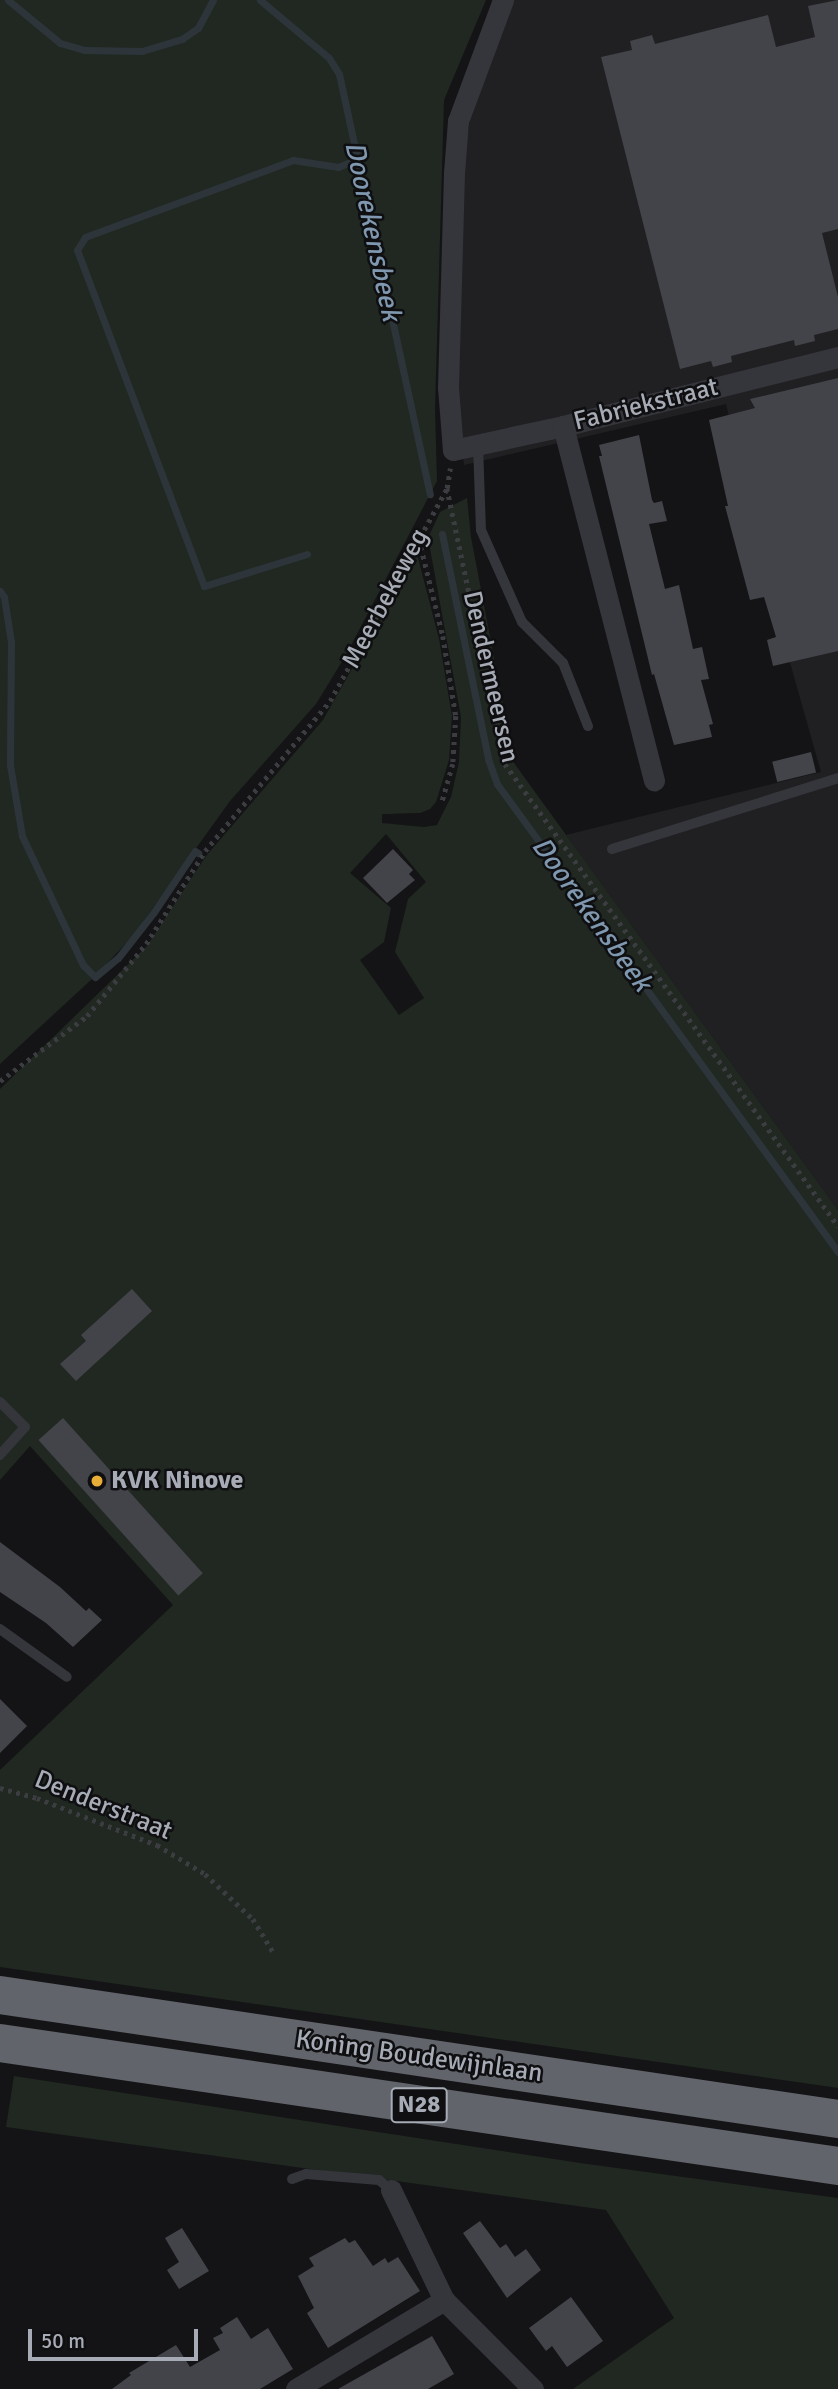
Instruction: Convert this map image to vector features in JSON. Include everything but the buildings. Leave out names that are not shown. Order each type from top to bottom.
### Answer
[{"type":"highway","name":"Koning Boudewijnlaan","points":[[0,1995],[838,2119]]},
{"type":"highway","name":"Koning Boudewijnlaan","points":[[0,2043],[838,2166]]},
{"type":"street","points":[[453,450],[447,387],[458,121],[503,0]]},
{"type":"street","name":"Fabriekstraat","points":[[453,450],[563,426],[838,357]]},
{"type":"street","points":[[563,426],[654,780]]},
{"type":"street","points":[[391,2190],[444,2300],[533,2389]]},
{"type":"street","points":[[296,2389],[444,2300]]},
{"type":"lane","points":[[478,445],[481,530],[522,622],[563,663],[588,726]]},
{"type":"lane","points":[[612,849],[838,778]]},
{"type":"lane","points":[[0,1402],[24,1427],[0,1455]]},
{"type":"lane","points":[[0,1629],[66,1677]]},
{"type":"lane","points":[[292,2179],[306,2174],[379,2180],[391,2190]]},
{"type":"path","name":"Meerbekeweg","points":[[0,1081],[87,1016],[146,944],[205,851],[330,701],[447,488],[453,450]]},
{"type":"path","name":"Dendermeersen","points":[[447,488],[505,764],[838,1226]]},
{"type":"path","points":[[418,538],[443,636],[456,716],[453,764],[442,802]]},
{"type":"path","name":"Denderstraat","points":[[0,1788],[37,1798],[166,1851],[205,1874],[253,1920],[275,1955]]},
{"type":"shaded area","points":[[0,0],[486,0],[444,100],[435,409],[437,481],[346,655],[316,704],[230,801],[133,936],[93,978],[0,1064]]},
{"type":"shaded area","points":[[512,0],[838,0],[838,1210],[566,835],[821,772],[789,659],[726,404],[464,465],[458,404],[463,164],[471,112]]},
{"type":"shaded area","points":[[467,498],[471,537],[514,763],[838,1210],[838,2088],[0,1967],[0,1770],[173,1605],[30,1446],[0,1480],[0,1089],[147,946],[206,856],[323,720],[417,554],[439,639],[452,716],[449,760],[436,802],[430,809],[420,813],[382,814],[382,823],[424,827],[437,825],[451,797],[459,762],[461,717],[428,538],[440,512]],"holes":[[[386,834],[426,882],[408,899],[395,952],[424,998],[399,1015],[360,960],[384,942],[391,908],[350,873]]]},
{"type":"shaded area","points":[[14,2076],[580,2163],[838,2198],[838,2389],[573,2389],[674,2318],[606,2210],[6,2127]]},
{"type":"waterway","name":"Doorekensbeek","points":[[8,0],[60,43],[85,50],[142,51],[182,39],[198,28],[213,0]]},
{"type":"waterway","name":"Doorekensbeek","points":[[260,0],[329,58],[339,74],[430,494]]},
{"type":"waterway","points":[[307,554],[204,586],[77,250],[85,237],[293,160],[338,167],[358,159]]},
{"type":"waterway","name":"Doorekensbeek","points":[[442,534],[488,759],[497,784],[838,1252]]},
{"type":"waterway","points":[[0,591],[4,597],[11,642],[10,765],[22,836],[83,965],[95,977],[118,958],[154,912],[195,851],[198,853]]},
{"type":"place","name":"KVK Ninove","points":[[97,1481]]}]
